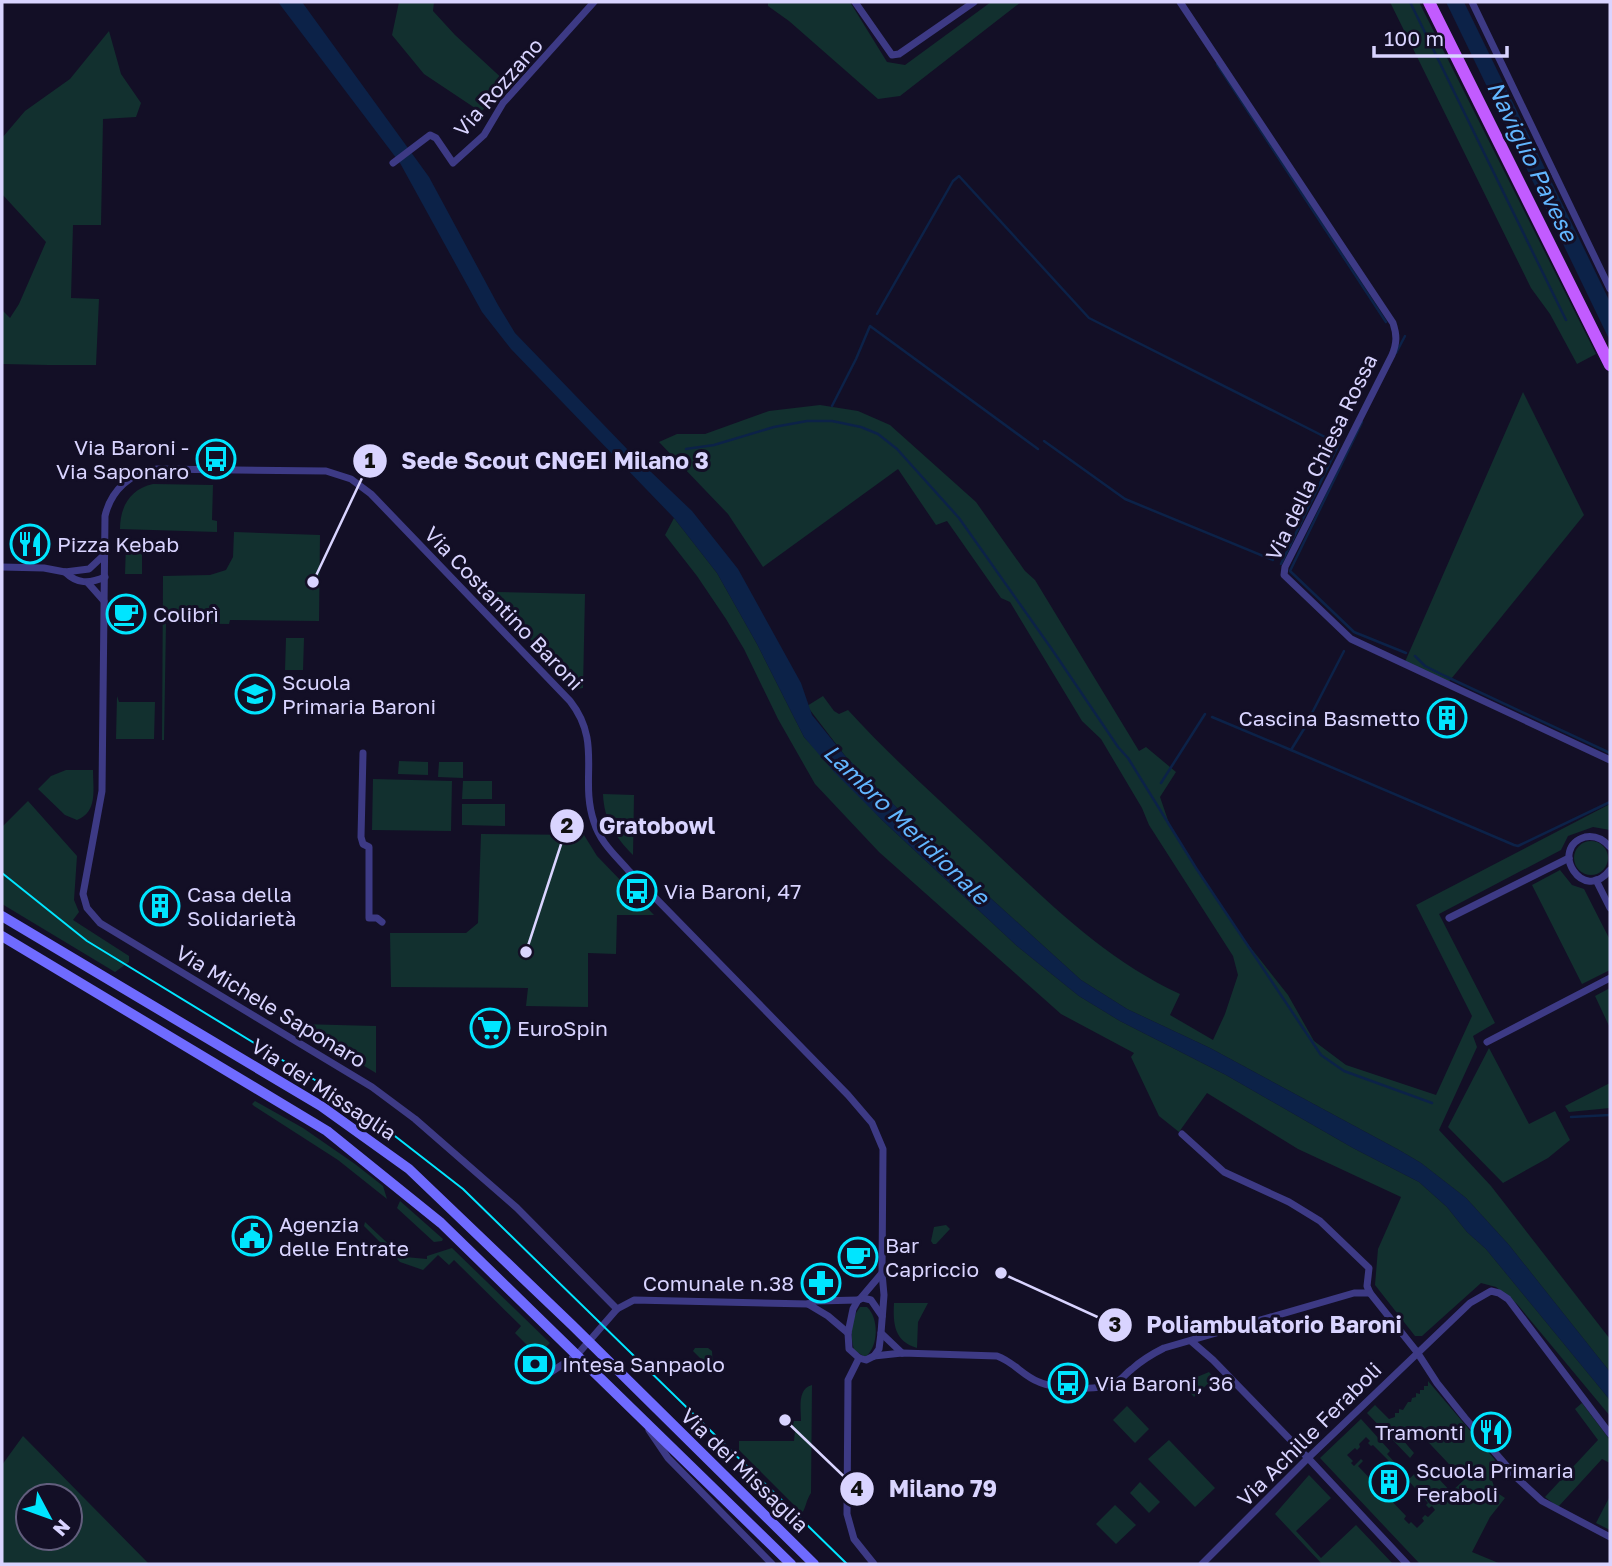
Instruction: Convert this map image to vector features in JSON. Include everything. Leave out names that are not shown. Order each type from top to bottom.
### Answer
[{"type":"main road","points":[[1429,2],[1610,365]]},
{"type":"main road","name":"Via dei Missaglia","points":[[2,916],[321,1106],[429,1187],[814,1564]]},
{"type":"main road","name":"Via dei Missaglia","points":[[2,936],[327,1131],[441,1223],[791,1564]]},
{"type":"street","name":"Via Rozzano","points":[[393,163],[425,138],[433,135],[453,163],[484,135],[503,103],[594,2]]},
{"type":"street","points":[[855,2],[892,55],[899,54],[974,2]]},
{"type":"street","name":"Via della Chiesa Rossa","points":[[1180,2],[1393,323],[1396,332],[1397,344],[1392,355],[1285,567],[1284,575],[1351,639],[1610,760]]},
{"type":"street","points":[[1472,2],[1610,289]]},
{"type":"street","name":"Via Costantino Baroni","points":[[105,577],[106,516],[111,500],[129,478],[144,471],[326,471],[351,479],[371,494],[576,708],[588,736],[592,816],[607,847],[872,1123],[883,1149],[884,1295],[881,1333],[874,1356]]},
{"type":"street","points":[[89,569],[105,554]]},
{"type":"street","points":[[2,567],[44,568],[65,572],[89,569],[105,577]]},
{"type":"street","points":[[65,572],[72,579],[88,583],[105,577]]},
{"type":"street","name":"Via Michele Saponaro","points":[[105,577],[102,791],[83,894],[91,914],[111,930],[372,1087],[415,1119],[517,1208],[617,1309]]},
{"type":"street","points":[[88,583],[105,602]]},
{"type":"street","points":[[363,753],[361,837],[369,850],[369,918],[377,918],[382,922]]},
{"type":"street","points":[[1609,874],[1596,880],[1586,880],[1571,868],[1569,858],[1573,847],[1586,837],[1600,838],[1610,847]]},
{"type":"street","points":[[1449,918],[1569,858]]},
{"type":"street","points":[[1596,880],[1610,908]]},
{"type":"street","points":[[1487,1042],[1610,978]]},
{"type":"street","points":[[1182,1134],[1224,1172],[1289,1202],[1320,1220],[1369,1268],[1367,1286],[1370,1293],[1465,1418],[1536,1497],[1610,1537]]},
{"type":"street","points":[[882,1273],[859,1300],[849,1320],[849,1349],[859,1358],[866,1360],[874,1356],[902,1353],[997,1356],[1011,1362],[1036,1381],[1062,1387],[1106,1386],[1118,1382],[1148,1356],[1164,1348],[1354,1293],[1370,1293]]},
{"type":"street","name":"Via Achille Feraboli","points":[[1202,1564],[1417,1352],[1470,1303],[1490,1291],[1508,1299],[1524,1318],[1610,1434]]},
{"type":"street","points":[[551,1372],[578,1355],[617,1309],[634,1300],[808,1304],[816,1301],[870,1300],[882,1317]]},
{"type":"street","points":[[808,1304],[848,1333]]},
{"type":"street","points":[[881,1333],[902,1353]]},
{"type":"street","points":[[1191,1341],[1213,1360],[1308,1458],[1407,1564]]},
{"type":"street","points":[[859,1358],[848,1380],[847,1514],[854,1539],[874,1564]]},
{"type":"street","name":"Via dei Missaglia","points":[[645,1423],[668,1458],[772,1564]]},
{"type":"green space","points":[[399,2],[434,2],[433,11],[507,83],[481,112],[424,74],[392,35]]},
{"type":"green space","points":[[768,2],[850,2],[887,62],[905,65],[991,2],[1021,2],[900,96],[878,99],[789,21],[768,6]]},
{"type":"green space","points":[[1390,2],[1419,2],[1596,354],[1577,364],[1550,314],[1531,288]]},
{"type":"green space","points":[[109,31],[121,74],[141,103],[136,117],[103,119],[101,225],[73,225],[71,298],[99,299],[96,365],[2,364],[2,310],[10,318],[19,304],[46,242],[2,194],[2,138],[25,111],[70,79]]},
{"type":"green space","points":[[1523,392],[1584,515],[1447,684],[1404,664]]},
{"type":"green space","points":[[820,405],[858,411],[890,425],[976,502],[1025,571],[1035,580],[1139,751],[1146,747],[1176,772],[1160,797],[1170,826],[1247,943],[1288,995],[1314,1041],[1346,1065],[1436,1095],[1472,1016],[1416,905],[1610,804],[1610,830],[1593,827],[1568,836],[1561,850],[1439,914],[1495,1023],[1473,1036],[1477,1047],[1439,1130],[1491,1186],[1610,1339],[1610,1372],[1509,1245],[1466,1198],[1421,1163],[1399,1150],[1210,1048],[1127,1009],[1081,980],[953,864],[846,757],[807,706],[823,696],[839,714],[848,710],[880,744],[1075,925],[1125,963],[1180,994],[1170,1015],[1213,1040],[1238,975],[1233,956],[1149,825],[1142,808],[1101,739],[1082,721],[1010,602],[1001,598],[947,521],[936,525],[898,469],[763,567],[728,514],[659,442],[677,434],[705,434],[769,411]]},
{"type":"green space","points":[[153,484],[213,485],[212,520],[217,521],[217,532],[120,529],[122,513],[128,500],[138,490]]},
{"type":"green space","points":[[674,518],[717,573],[804,737],[882,820],[1017,946],[1079,996],[1120,1021],[1226,1075],[1353,1148],[1419,1182],[1447,1207],[1467,1232],[1486,1249],[1610,1400],[1610,1416],[1517,1304],[1496,1287],[1481,1283],[1422,1336],[1415,1336],[1375,1285],[1378,1249],[1401,1197],[1298,1149],[1207,1093],[1179,1132],[1159,1116],[1131,1057],[1134,1053],[1061,1014],[879,852],[815,784],[726,619],[665,535]]},
{"type":"green space","points":[[234,532],[320,535],[319,621],[230,620],[229,624],[166,623],[162,740],[163,576],[210,575],[226,570],[233,557]]},
{"type":"green space","points":[[130,541],[142,541],[142,574],[125,574],[126,545],[130,545]]},
{"type":"green space","points":[[497,592],[585,594],[583,688],[577,689],[498,605]]},
{"type":"green space","points":[[286,638],[304,638],[303,670],[285,670]]},
{"type":"green space","points":[[117,696],[119,702],[155,702],[154,739],[116,739]]},
{"type":"green space","points":[[399,761],[428,762],[428,775],[398,774]]},
{"type":"green space","points":[[439,762],[463,762],[463,778],[438,777]]},
{"type":"green space","points":[[66,770],[93,770],[91,806],[84,816],[77,820],[65,815],[38,789],[51,776]]},
{"type":"green space","points":[[373,779],[452,781],[451,831],[372,830]]},
{"type":"green space","points":[[463,781],[492,781],[492,799],[462,799]]},
{"type":"green space","points":[[603,794],[634,795],[633,855],[612,828]]},
{"type":"green space","points":[[28,801],[77,856],[74,900],[79,912],[73,920],[129,956],[129,962],[115,972],[2,904],[2,827]]},
{"type":"green space","points":[[462,804],[505,804],[505,826],[462,825]]},
{"type":"green space","points":[[481,834],[584,835],[597,856],[654,915],[617,915],[616,954],[588,953],[588,1007],[526,1006],[528,988],[391,987],[390,933],[466,933],[478,923]]},
{"type":"green space","points":[[1591,841],[1603,846],[1608,858],[1603,870],[1591,875],[1579,870],[1574,858],[1579,846]]},
{"type":"green space","points":[[1560,870],[1572,885],[1584,889],[1610,940],[1610,970],[1582,984],[1532,885]]},
{"type":"green space","points":[[1610,988],[1610,1028],[1595,996]]},
{"type":"green space","points":[[299,1024],[376,1026],[376,1073],[299,1027]]},
{"type":"green space","points":[[1489,1048],[1529,1124],[1555,1111],[1570,1140],[1548,1158],[1503,1183],[1448,1127]]},
{"type":"green space","points":[[1610,1083],[1610,1108],[1569,1112],[1565,1106]]},
{"type":"green space","points":[[255,1101],[303,1128],[355,1164],[383,1186],[387,1199],[338,1160],[254,1106],[252,1104]]},
{"type":"green space","points":[[400,1201],[443,1239],[442,1241],[434,1242],[397,1208]]},
{"type":"green space","points":[[365,1222],[398,1253],[405,1254],[405,1257],[427,1259],[427,1256],[452,1248],[550,1343],[541,1352],[534,1352],[515,1333],[521,1326],[454,1260],[449,1265],[438,1255],[423,1270],[400,1262],[364,1226]]},
{"type":"green space","points":[[946,1225],[950,1229],[933,1244],[931,1241],[934,1227]]},
{"type":"green space","points":[[894,1303],[928,1303],[918,1322],[917,1348],[899,1336],[894,1318]]},
{"type":"green space","points":[[860,1307],[867,1307],[871,1312],[876,1332],[873,1347],[865,1357],[854,1350],[852,1339],[853,1322]]},
{"type":"green space","points":[[695,1348],[708,1348],[712,1351],[713,1366],[709,1367],[693,1351]]},
{"type":"green space","points":[[1209,1372],[1214,1378],[1194,1397],[1186,1388],[1197,1377]]},
{"type":"green space","points":[[1428,1381],[1495,1460],[1489,1472],[1496,1492],[1505,1498],[1490,1517],[1472,1552],[1501,1564],[1420,1564],[1320,1458],[1361,1419],[1390,1451],[1387,1454],[1398,1466],[1393,1471],[1394,1466],[1368,1443],[1370,1441],[1366,1437],[1357,1450],[1355,1448],[1347,1455],[1353,1461],[1351,1463],[1354,1466],[1361,1459],[1363,1461],[1358,1466],[1380,1489],[1378,1492],[1382,1495],[1384,1493],[1406,1516],[1404,1519],[1417,1528],[1424,1521],[1422,1518],[1425,1515],[1428,1517],[1435,1510],[1426,1505],[1428,1503],[1408,1480],[1425,1464],[1451,1492],[1464,1480],[1415,1428],[1402,1439],[1414,1453],[1410,1458],[1367,1413],[1375,1405],[1389,1419],[1395,1417],[1399,1409],[1403,1410],[1412,1398],[1416,1397],[1416,1393],[1420,1394],[1424,1386],[1428,1386]]},
{"type":"green space","points":[[812,1385],[811,1493],[802,1513],[739,1450],[739,1441],[794,1441],[795,1431],[792,1429],[794,1421],[801,1421],[802,1395],[807,1387]]},
{"type":"green space","points":[[1582,1403],[1610,1440],[1610,1463],[1602,1459],[1558,1507],[1545,1497],[1598,1440],[1575,1409]]},
{"type":"green space","points":[[1127,1406],[1149,1429],[1135,1443],[1113,1420]]},
{"type":"green space","points":[[23,1436],[68,1482],[14,1482],[14,1552],[84,1552],[84,1498],[149,1564],[2,1564],[2,1465]]},
{"type":"green space","points":[[1169,1440],[1215,1488],[1195,1507],[1148,1459]]},
{"type":"green space","points":[[1309,1475],[1331,1498],[1296,1531],[1321,1558],[1356,1525],[1393,1564],[1322,1564],[1275,1514]]},
{"type":"green space","points":[[1140,1482],[1160,1502],[1149,1513],[1130,1493]]},
{"type":"green space","points":[[1610,1496],[1610,1530],[1596,1523]]},
{"type":"green space","points":[[1115,1505],[1136,1525],[1116,1544],[1096,1524]]},
{"type":"water","name":"Lambro Meridionale","points":[[278,2],[302,2],[429,177],[515,333],[629,451],[692,511],[738,569],[801,683],[812,715],[846,757],[953,864],[1081,980],[1127,1009],[1210,1048],[1399,1150],[1421,1163],[1466,1198],[1509,1245],[1610,1372],[1610,1400],[1486,1249],[1467,1232],[1447,1207],[1419,1182],[1353,1148],[1226,1075],[1120,1021],[1079,996],[1017,946],[835,773],[804,737],[717,573],[674,518],[511,349],[482,312],[400,163]]},
{"type":"water","name":"Naviglio Pavese","points":[[1446,2],[1464,2],[1610,302],[1610,341]]},
{"type":"waterway","points":[[1410,2],[1566,320]]},
{"type":"waterway","points":[[1217,64],[1386,322]]},
{"type":"waterway","points":[[877,314],[953,181],[959,176],[1089,318],[1339,444],[1281,564]]},
{"type":"waterway","points":[[832,406],[870,326],[1038,449]]},
{"type":"waterway","points":[[1396,353],[1405,336]]},
{"type":"waterway","points":[[686,449],[714,445],[774,427],[807,421],[832,421],[861,427],[878,434],[897,449],[959,518],[1128,758],[1196,868],[1321,1055],[1344,1071],[1432,1103]]},
{"type":"waterway","points":[[1362,422],[1290,571],[1354,632],[1406,653]]},
{"type":"waterway","points":[[1044,441],[1125,499],[1273,560]]},
{"type":"waterway","points":[[1311,715],[1344,651]]},
{"type":"waterway","points":[[1415,656],[1425,666],[1445,676],[1610,753]]},
{"type":"waterway","points":[[1161,783],[1205,714]]},
{"type":"waterway","points":[[1212,717],[1291,750],[1307,724]]},
{"type":"waterway","points":[[1291,750],[1518,846],[1610,802]]},
{"type":"waterway","points":[[1571,1117],[1610,1115]]},
{"type":"tram line","points":[[2,873],[87,941],[328,1088],[373,1119],[463,1189],[847,1564]]},
{"type":"place","name":"Via Baroni - Via Saponaro","points":[[216,459]]},
{"type":"place","name":"Pizza Kebab","points":[[30,544]]},
{"type":"place","name":"Sede Scout CNGEI Milano 3","points":[[313,582]]},
{"type":"place","name":"Colibrì","points":[[126,614]]},
{"type":"place","name":"Scuola Primaria Baroni","points":[[255,694]]},
{"type":"place","name":"Cascina Basmetto","points":[[1447,718]]},
{"type":"place","name":"Via Baroni, 47","points":[[637,891]]},
{"type":"place","name":"Casa della Solidarietà","points":[[160,906]]},
{"type":"place","name":"Gratobowl","points":[[526,952]]},
{"type":"place","name":"EuroSpin","points":[[490,1028]]},
{"type":"place","name":"Agenzia delle Entrate","points":[[252,1236]]},
{"type":"place","name":"Bar Capriccio","points":[[858,1257]]},
{"type":"place","name":"Poliambulatorio Baroni","points":[[1001,1273]]},
{"type":"place","name":"Comunale n.38","points":[[821,1283]]},
{"type":"place","name":"Intesa Sanpaolo","points":[[535,1364]]},
{"type":"place","name":"Via Baroni, 36","points":[[1068,1383]]},
{"type":"place","name":"Milano 79","points":[[785,1420]]},
{"type":"place","name":"Tramonti","points":[[1491,1432]]},
{"type":"place","name":"Scuola Primaria Feraboli","points":[[1389,1482]]}]
